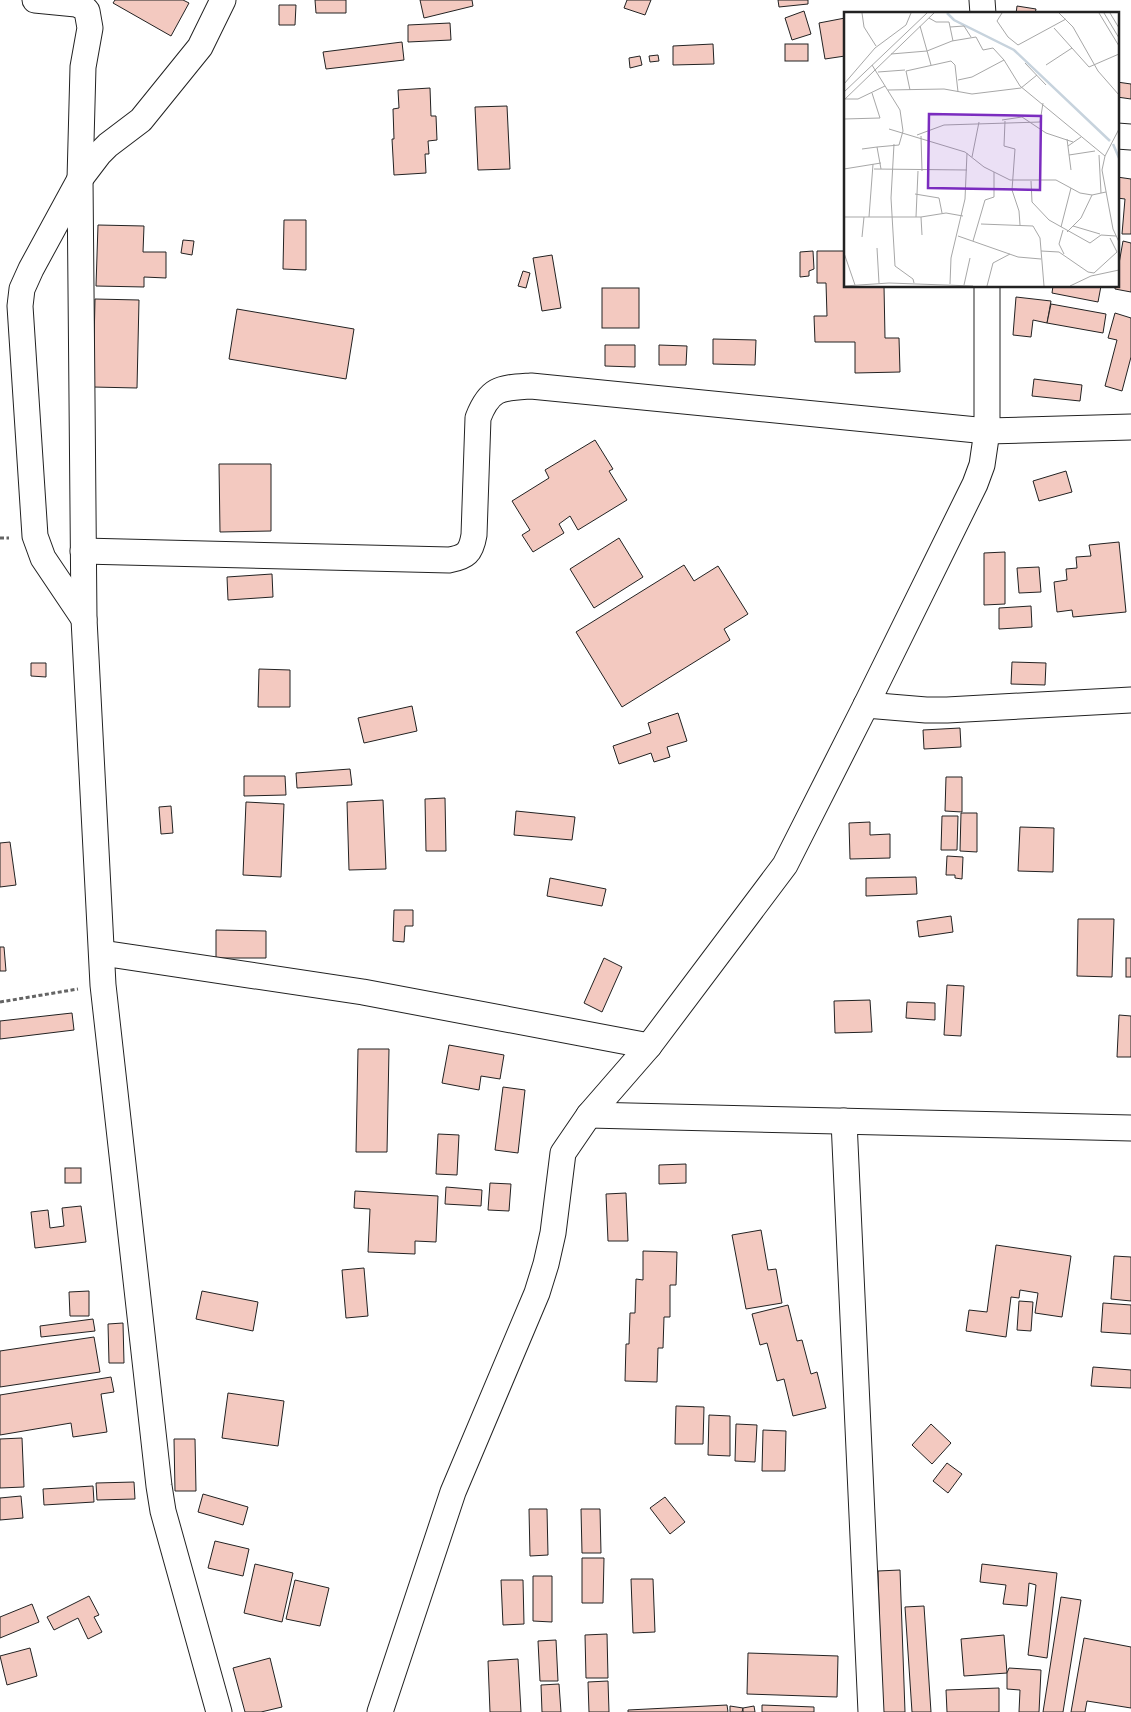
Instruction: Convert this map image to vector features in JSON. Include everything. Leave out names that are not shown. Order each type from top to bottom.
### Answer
[{"type":"street","points":[[35,0],[76,4],[87,11],[89,18],[90,28],[83,67],[80,179],[84,619],[104,985],[159,1486],[163,1511],[219,1712]]},
{"type":"street","points":[[84,619],[42,558],[35,536],[20,306],[22,288],[80,179],[108,145],[141,120],[200,47],[223,0]]},
{"type":"street","points":[[1118,136],[1131,137]]},
{"type":"street","points":[[380,1712],[453,1492],[539,1286],[553,1233],[563,1153],[589,1115],[649,1046],[785,865],[975,484],[982,465],[987,432],[987,288]]},
{"type":"street","points":[[83,551],[449,560],[462,558],[472,548],[474,535],[478,418],[492,394],[507,388],[531,386],[987,432],[1131,427]]},
{"type":"street","points":[[866,705],[947,710],[1131,700]]},
{"type":"street","points":[[102,953],[363,992],[649,1046]]},
{"type":"street","points":[[589,1115],[1131,1128]]},
{"type":"street","points":[[844,1121],[871,1712]]},
{"type":"path","points":[[0,1002],[104,985]]},
{"type":"building","points":[[115,0],[183,0],[189,3],[171,36],[113,3]]},
{"type":"building","points":[[315,0],[346,0],[346,13],[316,13]]},
{"type":"building","points":[[420,0],[472,0],[473,6],[424,18]]},
{"type":"building","points":[[627,0],[651,0],[645,15],[624,8]]},
{"type":"building","points":[[778,0],[808,0],[808,4],[779,7]]},
{"type":"building","points":[[279,5],[296,5],[295,25],[279,25]]},
{"type":"building","points":[[1017,6],[1036,9],[1035,12],[1016,12]]},
{"type":"building","points":[[804,11],[811,34],[792,40],[785,18]]},
{"type":"building","points":[[844,18],[844,56],[825,59],[819,23]]},
{"type":"building","points":[[450,23],[451,40],[408,42],[408,25]]},
{"type":"building","points":[[402,42],[404,60],[326,69],[323,52]]},
{"type":"building","points":[[713,44],[714,64],[673,65],[673,46]]},
{"type":"building","points":[[785,44],[808,44],[808,61],[785,61]]},
{"type":"building","points":[[658,55],[659,61],[650,62],[649,56]]},
{"type":"building","points":[[640,56],[642,65],[630,68],[629,58]]},
{"type":"building","points":[[1118,82],[1131,84],[1131,99],[1118,97]]},
{"type":"building","points":[[430,88],[431,116],[436,116],[437,140],[428,141],[429,154],[425,154],[426,173],[394,175],[393,109],[399,108],[398,90]]},
{"type":"building","points":[[507,106],[510,169],[478,170],[475,107]]},
{"type":"building","points":[[1118,177],[1131,179],[1131,234],[1122,234],[1125,199],[1118,198]]},
{"type":"building","points":[[284,220],[306,220],[306,270],[283,269]]},
{"type":"building","points":[[98,225],[144,226],[143,252],[166,252],[166,278],[144,277],[144,287],[96,286]]},
{"type":"building","points":[[183,240],[194,241],[192,255],[181,253]]},
{"type":"building","points":[[1123,241],[1131,243],[1131,292],[1115,289],[1118,288],[1118,269]]},
{"type":"building","points":[[813,251],[814,269],[809,271],[809,276],[800,277],[800,252]]},
{"type":"building","points":[[817,251],[844,251],[844,288],[884,288],[885,338],[899,338],[900,372],[855,373],[855,342],[815,342],[814,316],[827,316],[826,283],[817,283]]},
{"type":"building","points":[[552,255],[561,308],[542,311],[533,258]]},
{"type":"building","points":[[523,271],[530,273],[526,288],[518,286]]},
{"type":"building","points":[[602,288],[639,288],[639,328],[602,328]]},
{"type":"building","points":[[1053,288],[1101,288],[1098,302],[1052,293]]},
{"type":"building","points":[[1016,297],[1051,301],[1047,323],[1033,320],[1031,337],[1013,335]]},
{"type":"building","points":[[95,299],[139,300],[137,388],[93,387]]},
{"type":"building","points":[[1051,304],[1106,314],[1103,333],[1047,323]]},
{"type":"building","points":[[237,309],[354,329],[346,379],[229,359]]},
{"type":"building","points":[[1115,313],[1131,318],[1131,357],[1122,391],[1105,386],[1117,340],[1108,338]]},
{"type":"building","points":[[713,339],[756,340],[755,365],[713,364]]},
{"type":"building","points":[[605,345],[635,345],[635,367],[605,366]]},
{"type":"building","points":[[659,345],[687,346],[686,365],[659,365]]},
{"type":"building","points":[[1034,379],[1082,385],[1080,401],[1032,396]]},
{"type":"building","points":[[595,440],[613,469],[609,471],[627,500],[578,530],[570,516],[559,524],[564,533],[533,552],[522,535],[530,530],[512,501],[549,478],[545,470]]},
{"type":"building","points":[[219,464],[271,464],[271,531],[220,532]]},
{"type":"building","points":[[1066,471],[1072,492],[1039,501],[1033,481]]},
{"type":"building","points":[[619,538],[643,577],[594,608],[570,569]]},
{"type":"building","points":[[1119,542],[1126,612],[1073,617],[1072,610],[1057,612],[1054,582],[1067,580],[1066,569],[1077,568],[1076,557],[1091,556],[1089,545]]},
{"type":"building","points":[[1005,552],[1005,604],[984,605],[984,553]]},
{"type":"building","points":[[684,565],[694,581],[718,566],[748,614],[724,629],[730,640],[622,707],[576,632]]},
{"type":"building","points":[[1039,567],[1041,592],[1019,593],[1017,568]]},
{"type":"building","points":[[272,574],[273,597],[228,600],[227,577]]},
{"type":"building","points":[[1031,606],[1032,627],[999,629],[999,608]]},
{"type":"building","points":[[1012,662],[1046,663],[1045,685],[1011,684]]},
{"type":"building","points":[[31,663],[46,663],[46,677],[31,676]]},
{"type":"building","points":[[259,669],[290,670],[290,707],[258,707]]},
{"type":"building","points":[[412,706],[417,731],[364,743],[358,718]]},
{"type":"building","points":[[678,713],[687,741],[667,747],[670,757],[654,762],[651,753],[619,764],[613,746],[651,733],[648,723]]},
{"type":"building","points":[[960,728],[961,747],[924,749],[923,730]]},
{"type":"building","points":[[350,769],[352,785],[297,788],[296,773]]},
{"type":"building","points":[[244,776],[285,776],[286,795],[244,796]]},
{"type":"building","points":[[946,777],[962,777],[962,812],[945,811]]},
{"type":"building","points":[[445,798],[446,851],[426,851],[425,799]]},
{"type":"building","points":[[383,800],[386,869],[349,870],[347,802]]},
{"type":"building","points":[[246,802],[284,804],[281,877],[243,875]]},
{"type":"building","points":[[171,806],[173,833],[161,834],[159,807]]},
{"type":"building","points":[[516,811],[575,817],[572,840],[514,835]]},
{"type":"building","points":[[961,813],[977,813],[977,852],[960,851]]},
{"type":"building","points":[[942,816],[958,816],[957,850],[941,850]]},
{"type":"building","points":[[870,822],[870,835],[890,834],[890,858],[850,859],[849,823]]},
{"type":"building","points":[[1020,827],[1054,828],[1053,872],[1018,871]]},
{"type":"building","points":[[10,842],[16,885],[0,887],[0,843]]},
{"type":"building","points":[[947,856],[963,857],[962,879],[955,878],[955,875],[946,875]]},
{"type":"building","points":[[916,877],[917,894],[866,896],[866,878]]},
{"type":"building","points":[[550,878],[606,889],[602,906],[547,896]]},
{"type":"building","points":[[394,910],[413,910],[413,926],[405,926],[404,942],[393,941]]},
{"type":"building","points":[[951,916],[953,932],[919,937],[917,921]]},
{"type":"building","points":[[1078,919],[1114,919],[1112,977],[1077,976]]},
{"type":"building","points":[[216,930],[266,931],[266,958],[216,958]]},
{"type":"building","points":[[0,947],[4,947],[6,971],[0,971]]},
{"type":"building","points":[[604,958],[622,967],[602,1012],[584,1003]]},
{"type":"building","points":[[1126,958],[1131,958],[1131,977],[1126,977]]},
{"type":"building","points":[[947,985],[964,986],[961,1036],[944,1035]]},
{"type":"building","points":[[870,1000],[872,1032],[835,1033],[834,1001]]},
{"type":"building","points":[[907,1002],[935,1003],[935,1020],[906,1018]]},
{"type":"building","points":[[72,1013],[74,1030],[0,1039],[0,1021]]},
{"type":"building","points":[[1119,1015],[1131,1016],[1131,1057],[1117,1057]]},
{"type":"building","points":[[449,1045],[504,1055],[500,1079],[481,1076],[479,1090],[442,1083]]},
{"type":"building","points":[[358,1049],[389,1049],[387,1152],[356,1152]]},
{"type":"building","points":[[503,1087],[525,1090],[518,1153],[495,1150]]},
{"type":"building","points":[[438,1134],[459,1135],[457,1175],[436,1174]]},
{"type":"building","points":[[686,1164],[686,1183],[659,1184],[659,1165]]},
{"type":"building","points":[[65,1168],[81,1168],[81,1183],[65,1183]]},
{"type":"building","points":[[490,1183],[511,1184],[509,1211],[488,1210]]},
{"type":"building","points":[[446,1187],[482,1190],[481,1206],[445,1204]]},
{"type":"building","points":[[355,1191],[438,1196],[436,1242],[415,1241],[415,1254],[368,1252],[370,1209],[354,1208]]},
{"type":"building","points":[[626,1193],[628,1241],[608,1241],[606,1194]]},
{"type":"building","points":[[81,1206],[86,1242],[35,1248],[31,1212],[48,1210],[50,1228],[64,1226],[62,1208]]},
{"type":"building","points":[[761,1230],[768,1270],[776,1269],[782,1303],[746,1309],[732,1235]]},
{"type":"building","points":[[996,1245],[1071,1256],[1062,1317],[1035,1313],[1038,1293],[1020,1290],[1019,1298],[1011,1297],[1006,1337],[966,1331],[969,1310],[987,1312]]},
{"type":"building","points":[[643,1251],[677,1252],[676,1285],[670,1285],[670,1317],[664,1317],[663,1348],[658,1348],[657,1382],[625,1381],[626,1344],[629,1344],[630,1313],[635,1313],[636,1279],[643,1280]]},
{"type":"building","points":[[1114,1256],[1131,1257],[1131,1301],[1111,1299]]},
{"type":"building","points":[[364,1268],[368,1316],[346,1318],[342,1270]]},
{"type":"building","points":[[89,1291],[89,1316],[70,1316],[69,1292]]},
{"type":"building","points":[[202,1291],[258,1302],[253,1331],[196,1319]]},
{"type":"building","points":[[1019,1301],[1033,1302],[1031,1331],[1017,1330]]},
{"type":"building","points":[[1103,1303],[1131,1305],[1131,1334],[1101,1332]]},
{"type":"building","points":[[788,1305],[797,1341],[802,1340],[811,1374],[817,1372],[826,1408],[793,1416],[784,1379],[777,1381],[767,1343],[760,1345],[752,1314]]},
{"type":"building","points":[[93,1319],[95,1331],[41,1337],[40,1326]]},
{"type":"building","points":[[123,1323],[124,1363],[109,1363],[108,1324]]},
{"type":"building","points":[[94,1337],[100,1372],[0,1387],[0,1351]]},
{"type":"building","points":[[1093,1367],[1131,1370],[1131,1388],[1091,1386]]},
{"type":"building","points":[[111,1377],[114,1392],[101,1394],[107,1432],[73,1437],[71,1423],[0,1435],[0,1395]]},
{"type":"building","points":[[228,1393],[284,1401],[278,1446],[222,1438]]},
{"type":"building","points":[[676,1406],[704,1407],[703,1444],[675,1444]]},
{"type":"building","points":[[709,1415],[730,1416],[730,1456],[708,1455]]},
{"type":"building","points":[[736,1424],[757,1425],[755,1462],[735,1461]]},
{"type":"building","points":[[931,1424],[951,1443],[932,1464],[912,1445]]},
{"type":"building","points":[[763,1430],[786,1431],[785,1471],[762,1471]]},
{"type":"building","points":[[22,1438],[24,1487],[0,1488],[0,1439]]},
{"type":"building","points":[[174,1439],[195,1439],[196,1491],[175,1491]]},
{"type":"building","points":[[947,1463],[962,1474],[948,1493],[933,1481]]},
{"type":"building","points":[[134,1482],[135,1499],[97,1500],[96,1483]]},
{"type":"building","points":[[93,1486],[94,1502],[44,1505],[43,1489]]},
{"type":"building","points":[[203,1494],[248,1507],[243,1525],[198,1512]]},
{"type":"building","points":[[21,1496],[23,1518],[0,1520],[0,1498]]},
{"type":"building","points":[[665,1497],[685,1522],[670,1534],[650,1508]]},
{"type":"building","points":[[529,1509],[547,1509],[548,1555],[530,1556]]},
{"type":"building","points":[[581,1509],[600,1509],[601,1553],[582,1553]]},
{"type":"building","points":[[215,1541],[249,1549],[243,1576],[208,1568]]},
{"type":"building","points":[[582,1558],[604,1558],[603,1603],[582,1603]]},
{"type":"building","points":[[255,1564],[293,1573],[282,1622],[244,1613]]},
{"type":"building","points":[[982,1564],[1057,1573],[1047,1658],[1028,1655],[1036,1585],[1029,1583],[1027,1606],[1003,1604],[1006,1585],[980,1582]]},
{"type":"building","points":[[900,1570],[905,1712],[882,1712],[878,1571]]},
{"type":"building","points":[[533,1576],[552,1576],[552,1622],[533,1621]]},
{"type":"building","points":[[631,1579],[653,1579],[655,1632],[633,1633]]},
{"type":"building","points":[[295,1580],[329,1588],[320,1626],[286,1619]]},
{"type":"building","points":[[501,1580],[523,1580],[524,1624],[503,1625]]},
{"type":"building","points":[[89,1596],[99,1615],[94,1617],[102,1632],[88,1639],[78,1618],[54,1630],[47,1617]]},
{"type":"building","points":[[1061,1597],[1081,1600],[1063,1712],[1043,1712]]},
{"type":"building","points":[[32,1604],[39,1622],[0,1638],[0,1617]]},
{"type":"building","points":[[924,1606],[931,1712],[912,1712],[905,1607]]},
{"type":"building","points":[[607,1634],[608,1678],[586,1678],[585,1635]]},
{"type":"building","points":[[1004,1635],[1007,1673],[964,1676],[961,1639]]},
{"type":"building","points":[[1084,1638],[1131,1647],[1131,1708],[1087,1701],[1085,1712],[1071,1712]]},
{"type":"building","points":[[556,1640],[558,1681],[540,1681],[538,1641]]},
{"type":"building","points":[[30,1648],[37,1676],[7,1685],[0,1656]]},
{"type":"building","points":[[748,1653],[838,1656],[837,1697],[747,1694]]},
{"type":"building","points":[[270,1658],[282,1707],[261,1712],[245,1712],[233,1668]]},
{"type":"building","points":[[518,1659],[521,1712],[490,1712],[488,1661]]},
{"type":"building","points":[[1009,1668],[1041,1670],[1039,1712],[1019,1712],[1020,1690],[1007,1689],[1007,1673]]},
{"type":"building","points":[[608,1681],[609,1712],[589,1712],[588,1682]]},
{"type":"building","points":[[559,1684],[561,1712],[542,1712],[541,1685]]},
{"type":"building","points":[[999,1688],[999,1712],[947,1712],[946,1690]]},
{"type":"building","points":[[727,1705],[728,1712],[628,1712],[628,1710]]},
{"type":"building","points":[[762,1705],[814,1707],[814,1712],[762,1712]]},
{"type":"building","points":[[730,1706],[743,1708],[742,1712],[730,1712]]},
{"type":"building","points":[[754,1706],[755,1712],[743,1712],[743,1708]]}]
